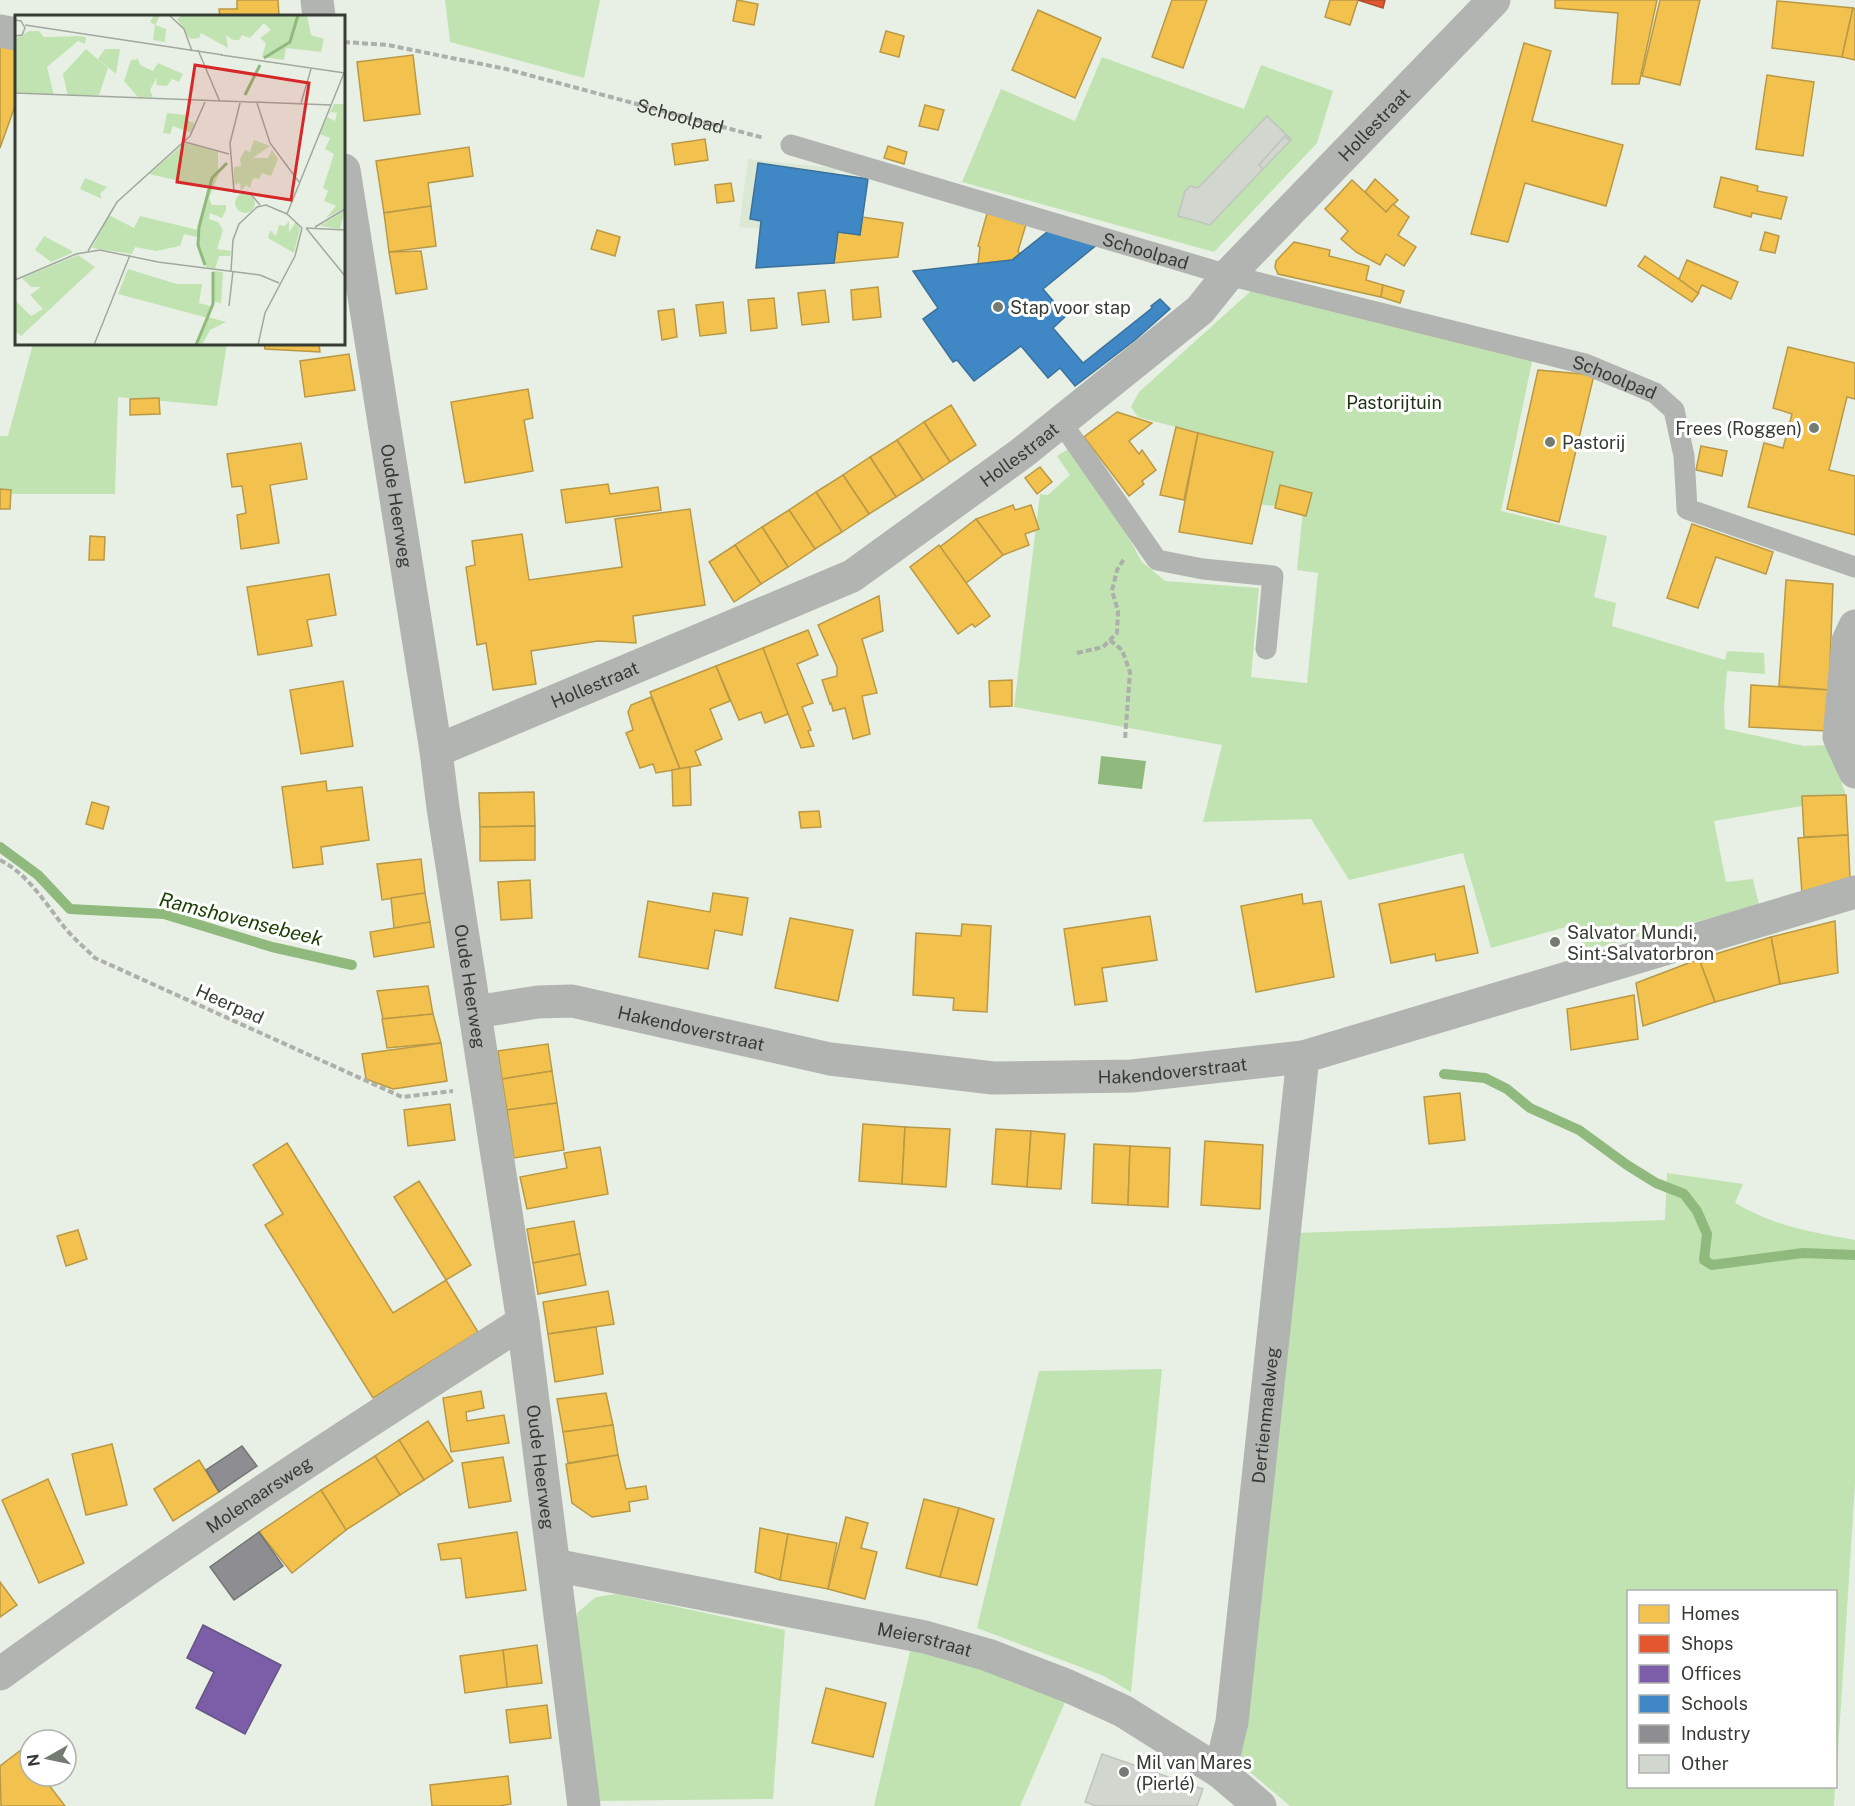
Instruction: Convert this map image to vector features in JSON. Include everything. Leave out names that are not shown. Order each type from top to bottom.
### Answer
[{"type":"street","points":[[317,0],[319,15]]},
{"type":"street","name":"Hollestraat","points":[[436,751],[852,576],[1022,453],[1200,310],[1228,275],[1494,0]]},
{"type":"street","points":[[0,32],[15,34]]},
{"type":"street","name":"Oude Heerweg","points":[[345,176],[523,1322],[584,1806]]},
{"type":"street","points":[[1855,626],[1848,641],[1839,737],[1855,772]]},
{"type":"street","name":"Hakendoverstraat","points":[[475,1012],[538,1002],[572,1001],[830,1059],[993,1078],[1132,1076],[1303,1057],[1855,892]]},
{"type":"street","name":"Dertienmaalweg","points":[[1220,1772],[1232,1722],[1303,1057]]},
{"type":"street","name":"Molenaarsweg","points":[[0,1674],[85,1612],[384,1411],[523,1322]]},
{"type":"street","name":"Meierstraat","points":[[554,1565],[925,1637],[988,1655],[1068,1686],[1123,1711],[1220,1772],[1260,1806]]},
{"type":"lane","name":"Schoolpad","points":[[791,145],[1228,275],[1585,364],[1655,393],[1674,410],[1684,456],[1687,508],[1855,567]]},
{"type":"lane","points":[[1060,422],[1157,560],[1203,569],[1273,576],[1266,649]]},
{"type":"path","name":"Schoolpad","points":[[345,42],[388,45],[506,69],[791,145]]},
{"type":"path","points":[[1077,653],[1103,647],[1117,633],[1118,610],[1112,591],[1117,570],[1127,555],[1149,548]]},
{"type":"path","points":[[1110,640],[1122,650],[1130,672],[1125,740]]},
{"type":"path","name":"Heerpad","points":[[0,860],[11,865],[38,891],[66,929],[95,958],[402,1097],[487,1088]]},
{"type":"shaded area","points":[[748,159],[836,168],[826,234],[739,227]]},
{"type":"shaded area","points":[[1101,756],[1146,761],[1142,789],[1098,784]]},
{"type":"green space","points":[[445,0],[600,0],[584,78],[450,42]]},
{"type":"green space","points":[[1102,57],[1244,109],[1261,65],[1333,91],[1317,143],[1214,252],[962,182],[1001,89],[1075,121]]},
{"type":"green space","name":"Pastorijtuin","points":[[1253,289],[1533,357],[1501,511],[1607,536],[1594,597],[1616,603],[1612,626],[1725,660],[1727,651],[1764,653],[1765,674],[1727,671],[1725,729],[1804,746],[1828,745],[1846,795],[1802,796],[1802,806],[1714,821],[1726,882],[1753,879],[1759,905],[1585,951],[1577,924],[1491,948],[1463,853],[1349,880],[1311,819],[1203,822],[1222,745],[1014,707],[1040,494],[1048,495],[1070,475],[1057,456],[1070,448],[1125,531],[1142,562],[1165,581],[1259,588],[1251,677],[1307,683],[1318,573],[1297,570],[1303,509],[1257,504],[1267,451],[1138,417],[1131,407],[1139,392]]},
{"type":"green space","points":[[33,345],[227,345],[217,406],[118,397],[115,494],[0,494],[0,436],[8,436]]},
{"type":"green space","points":[[1667,1173],[1743,1184],[1735,1203],[1750,1211],[1793,1227],[1855,1240],[1855,1484],[1837,1767],[1837,1590],[1627,1590],[1627,1788],[1835,1788],[1834,1806],[1290,1806],[1238,1762],[1297,1233],[1665,1220]]},
{"type":"green space","points":[[1162,1369],[1131,1692],[1104,1676],[977,1628],[1039,1371]]},
{"type":"green space","points":[[616,1594],[785,1630],[773,1799],[594,1801],[574,1635],[578,1612],[596,1597]]},
{"type":"green space","points":[[911,1647],[1066,1700],[1020,1806],[874,1806]]},
{"type":"building: Homes","points":[[237,0],[278,0],[279,15],[220,15],[219,9],[237,9]]},
{"type":"building: Homes","points":[[737,0],[758,4],[754,25],[733,21]]},
{"type":"building: Homes","points":[[1172,0],[1207,0],[1183,68],[1152,57]]},
{"type":"building: Homes","points":[[1330,0],[1358,0],[1350,25],[1325,17]]},
{"type":"building: Homes","points":[[1555,0],[1657,0],[1639,84],[1612,84],[1618,13],[1555,8]]},
{"type":"building: Homes","points":[[1660,0],[1700,0],[1680,85],[1642,76]]},
{"type":"building: Homes","points":[[1777,1],[1853,8],[1842,57],[1772,48]]},
{"type":"building: Homes","points":[[1853,8],[1855,9],[1855,60],[1842,57]]},
{"type":"building: Homes","points":[[1038,10],[1101,38],[1075,98],[1012,70]]},
{"type":"building: Homes","points":[[886,31],[904,36],[899,57],[880,52]]},
{"type":"building: Homes","points":[[1524,43],[1551,51],[1532,121],[1623,145],[1606,206],[1525,183],[1508,242],[1471,234]]},
{"type":"building: Homes","points":[[0,46],[15,48],[15,106],[0,148]]},
{"type":"building: Homes","points":[[413,55],[420,114],[364,121],[357,62]]},
{"type":"building: Homes","points":[[1767,75],[1814,82],[1803,156],[1756,149]]},
{"type":"building: Homes","points":[[925,105],[944,110],[938,130],[919,126]]},
{"type":"building: Homes","points":[[705,139],[708,160],[675,165],[672,144]]},
{"type":"building: Homes","points":[[888,146],[907,152],[904,164],[884,158]]},
{"type":"building: Homes","points":[[469,147],[473,176],[428,183],[431,206],[384,213],[376,161]]},
{"type":"building: Homes","points":[[1721,177],[1758,186],[1757,191],[1787,197],[1781,219],[1752,213],[1751,217],[1714,207]]},
{"type":"building: Homes","points":[[1375,179],[1398,200],[1386,212],[1365,192]]},
{"type":"building: Homes","points":[[1352,180],[1386,212],[1393,204],[1409,217],[1398,235],[1416,247],[1404,266],[1386,254],[1380,265],[1356,252],[1341,239],[1348,231],[1325,209]]},
{"type":"building: Homes","points":[[731,183],[734,201],[717,203],[715,185]]},
{"type":"building: Homes","points":[[431,206],[436,246],[389,252],[384,213]]},
{"type":"building: Homes","points":[[988,210],[1027,221],[1018,251],[1020,254],[1012,260],[978,264],[980,247],[978,246]]},
{"type":"building: Homes","points":[[862,217],[903,223],[898,257],[834,263],[838,232],[860,235]]},
{"type":"building: Homes","points":[[597,230],[620,237],[615,256],[591,249]]},
{"type":"building: Homes","points":[[1765,232],[1779,236],[1775,253],[1760,250]]},
{"type":"building: Homes","points":[[1294,242],[1330,250],[1329,256],[1369,266],[1366,280],[1383,285],[1381,297],[1278,274],[1275,267],[1276,261]]},
{"type":"building: Homes","points":[[421,251],[427,289],[396,294],[389,252]]},
{"type":"building: Homes","points":[[1645,256],[1699,293],[1692,302],[1638,266]]},
{"type":"building: Homes","points":[[1687,260],[1738,282],[1731,299],[1702,285],[1698,293],[1679,279]]},
{"type":"building: Homes","points":[[1383,285],[1404,291],[1400,303],[1381,297]]},
{"type":"building: Homes","points":[[878,287],[881,317],[853,320],[851,290]]},
{"type":"building: Homes","points":[[825,290],[829,322],[802,325],[798,293]]},
{"type":"building: Homes","points":[[774,298],[777,328],[751,331],[748,300]]},
{"type":"building: Homes","points":[[723,302],[726,333],[700,336],[696,305]]},
{"type":"building: Homes","points":[[674,309],[677,337],[662,340],[658,311]]},
{"type":"building: Homes","points":[[264,345],[319,345],[320,352],[265,349]]},
{"type":"building: Homes","name":"Frees (Roggen)","points":[[1788,347],[1855,363],[1855,399],[1847,397],[1829,470],[1855,476],[1855,535],[1748,507],[1764,443],[1783,448],[1792,414],[1773,408]]},
{"type":"building: Homes","points":[[349,354],[355,390],[305,397],[300,361]]},
{"type":"building: Homes","name":"Pastorij","points":[[1538,370],[1594,375],[1559,522],[1507,509]]},
{"type":"building: Homes","points":[[528,389],[533,418],[524,420],[533,471],[465,483],[451,402]]},
{"type":"building: Homes","points":[[159,398],[160,414],[130,415],[130,399]]},
{"type":"building: Homes","points":[[951,405],[976,445],[950,462],[924,422]]},
{"type":"building: Homes","points":[[1117,412],[1152,423],[1129,441],[1139,454],[1142,450],[1156,470],[1129,496],[1084,437]]},
{"type":"building: Homes","points":[[924,422],[950,462],[923,480],[897,440]]},
{"type":"building: Homes","points":[[1176,427],[1198,433],[1184,500],[1160,495]]},
{"type":"building: Homes","points":[[1198,433],[1273,452],[1252,544],[1179,532]]},
{"type":"building: Homes","points":[[897,440],[923,480],[896,497],[870,457]]},
{"type":"building: Homes","points":[[301,443],[307,479],[270,485],[279,543],[241,549],[237,515],[246,513],[242,486],[232,487],[227,454]]},
{"type":"building: Homes","points":[[1701,446],[1727,451],[1722,476],[1696,470]]},
{"type":"building: Homes","points":[[870,457],[896,497],[869,514],[843,475]]},
{"type":"building: Homes","points":[[1040,467],[1052,482],[1037,494],[1025,478]]},
{"type":"building: Homes","points":[[843,475],[869,514],[842,532],[816,492]]},
{"type":"building: Homes","points":[[608,484],[610,494],[658,487],[661,510],[566,523],[561,490]]},
{"type":"building: Homes","points":[[1280,485],[1312,493],[1306,516],[1275,508]]},
{"type":"building: Homes","points":[[0,489],[11,490],[10,509],[0,509]]},
{"type":"building: Homes","points":[[816,492],[842,532],[815,549],[789,510]]},
{"type":"building: Homes","points":[[1013,505],[1015,510],[1031,505],[1039,529],[1025,534],[1029,545],[1003,555],[976,519]]},
{"type":"building: Homes","points":[[690,509],[705,605],[633,616],[636,643],[598,641],[531,651],[536,684],[493,690],[486,643],[477,645],[466,567],[475,565],[472,541],[522,534],[529,580],[622,567],[615,519]]},
{"type":"building: Homes","points":[[789,510],[815,549],[788,567],[762,527]]},
{"type":"building: Homes","points":[[976,519],[1003,555],[966,583],[940,547]]},
{"type":"building: Homes","points":[[1692,524],[1773,552],[1766,574],[1716,557],[1698,608],[1667,598]]},
{"type":"building: Homes","points":[[762,527],[788,567],[761,584],[735,545]]},
{"type":"building: Homes","points":[[90,536],[105,537],[104,560],[89,560]]},
{"type":"building: Homes","points":[[735,545],[761,584],[734,602],[709,562]]},
{"type":"building: Homes","points":[[939,545],[990,616],[975,627],[972,624],[958,634],[910,567]]},
{"type":"building: Homes","points":[[329,574],[336,615],[307,620],[312,646],[258,655],[247,587]]},
{"type":"building: Homes","points":[[1786,580],[1833,584],[1829,690],[1779,686]]},
{"type":"building: Homes","points":[[879,596],[883,631],[862,639],[877,693],[862,696],[870,734],[853,739],[845,708],[833,711],[822,680],[837,676],[837,667],[818,625]]},
{"type":"building: Homes","points":[[808,630],[818,655],[797,664],[813,703],[802,707],[811,730],[808,731],[814,746],[801,748],[763,648]]},
{"type":"building: Homes","points":[[763,648],[788,714],[765,723],[761,712],[739,720],[716,666]]},
{"type":"building: Homes","points":[[716,666],[730,701],[710,709],[722,739],[695,751],[701,765],[680,769],[650,692]]},
{"type":"building: Homes","points":[[1012,680],[1012,706],[990,707],[989,681]]},
{"type":"building: Homes","points":[[343,681],[353,746],[301,754],[290,690]]},
{"type":"building: Homes","points":[[1751,685],[1829,690],[1827,731],[1749,727]]},
{"type":"building: Homes","points":[[651,697],[680,769],[656,773],[653,764],[640,768],[626,733],[633,730],[628,712],[631,705]]},
{"type":"building: Homes","points":[[690,767],[691,805],[673,806],[672,770]]},
{"type":"building: Homes","points":[[326,781],[327,791],[362,787],[369,840],[321,847],[323,864],[293,868],[282,787]]},
{"type":"building: Homes","points":[[534,792],[535,826],[480,827],[479,793]]},
{"type":"building: Homes","points":[[1846,795],[1848,835],[1804,837],[1802,796]]},
{"type":"building: Homes","points":[[92,802],[109,807],[103,829],[86,824]]},
{"type":"building: Homes","points":[[819,811],[821,827],[801,828],[799,812]]},
{"type":"building: Homes","points":[[535,826],[535,860],[480,861],[480,827]]},
{"type":"building: Homes","points":[[1848,835],[1850,878],[1802,894],[1798,838]]},
{"type":"building: Homes","points":[[421,859],[425,893],[382,900],[377,864]]},
{"type":"building: Homes","points":[[530,880],[532,918],[501,920],[498,882]]},
{"type":"building: Homes","points":[[1464,886],[1478,953],[1436,961],[1435,954],[1391,963],[1379,904]]},
{"type":"building: Homes","points":[[425,893],[430,922],[394,928],[391,898]]},
{"type":"building: Homes","points":[[713,893],[748,898],[742,935],[715,930],[708,969],[639,957],[648,901],[710,912]]},
{"type":"building: Homes","points":[[1302,894],[1303,904],[1321,901],[1334,977],[1256,992],[1241,906]]},
{"type":"building: Homes","points":[[1150,916],[1157,960],[1102,968],[1107,1001],[1075,1005],[1064,929]]},
{"type":"building: Homes","points":[[790,918],[853,930],[838,1001],[775,988]]},
{"type":"building: Homes","points":[[1835,921],[1838,973],[1780,984],[1771,937]]},
{"type":"building: Homes","points":[[430,922],[434,947],[374,957],[370,932]]},
{"type":"building: Homes","points":[[962,924],[991,926],[987,1012],[953,1010],[954,998],[913,995],[916,933],[961,936]]},
{"type":"building: Homes","points":[[1771,937],[1780,984],[1715,1002],[1699,959]]},
{"type":"building: Homes","points":[[1699,959],[1715,1002],[1643,1026],[1636,983]]},
{"type":"building: Homes","points":[[428,986],[433,1014],[383,1019],[377,991]]},
{"type":"building: Homes","points":[[1634,995],[1638,1039],[1571,1050],[1567,1009]]},
{"type":"building: Homes","points":[[433,1014],[441,1043],[387,1048],[382,1019]]},
{"type":"building: Homes","points":[[441,1043],[447,1081],[393,1089],[366,1079],[362,1054]]},
{"type":"building: Homes","points":[[548,1044],[552,1071],[502,1079],[498,1051]]},
{"type":"building: Homes","points":[[552,1071],[557,1103],[507,1110],[502,1079]]},
{"type":"building: Homes","points":[[1460,1093],[1465,1140],[1429,1144],[1424,1097]]},
{"type":"building: Homes","points":[[557,1103],[564,1150],[514,1158],[507,1110]]},
{"type":"building: Homes","points":[[450,1104],[455,1140],[408,1146],[404,1110]]},
{"type":"building: Homes","points":[[863,1124],[905,1127],[902,1184],[859,1181]]},
{"type":"building: Homes","points":[[905,1127],[950,1129],[946,1187],[902,1184]]},
{"type":"building: Homes","points":[[996,1129],[1031,1131],[1027,1187],[992,1184]]},
{"type":"building: Homes","points":[[1031,1131],[1065,1134],[1061,1189],[1027,1187]]},
{"type":"building: Homes","points":[[1205,1141],[1263,1145],[1260,1209],[1201,1205]]},
{"type":"building: Homes","points":[[287,1143],[393,1313],[446,1280],[478,1332],[373,1398],[265,1225],[283,1214],[253,1165]]},
{"type":"building: Homes","points":[[1094,1144],[1130,1146],[1128,1205],[1092,1203]]},
{"type":"building: Homes","points":[[1130,1146],[1170,1148],[1168,1207],[1128,1205]]},
{"type":"building: Homes","points":[[600,1147],[608,1194],[527,1209],[520,1177],[567,1168],[564,1153]]},
{"type":"building: Homes","points":[[419,1181],[471,1265],[446,1280],[394,1197]]},
{"type":"building: Homes","points":[[574,1221],[580,1254],[533,1263],[527,1229]]},
{"type":"building: Homes","points":[[78,1230],[87,1259],[66,1266],[57,1236]]},
{"type":"building: Homes","points":[[580,1254],[586,1285],[538,1294],[533,1263]]},
{"type":"building: Homes","points":[[608,1291],[614,1324],[548,1334],[543,1302]]},
{"type":"building: Homes","points":[[596,1327],[603,1374],[555,1382],[548,1334]]},
{"type":"building: Homes","points":[[481,1391],[484,1408],[466,1412],[467,1421],[504,1415],[509,1443],[451,1452],[443,1398]]},
{"type":"building: Homes","points":[[606,1393],[613,1425],[563,1432],[557,1399]]},
{"type":"building: Homes","points":[[428,1421],[453,1461],[424,1480],[399,1440]]},
{"type":"building: Homes","points":[[613,1425],[618,1455],[568,1463],[563,1432]]},
{"type":"building: Homes","points":[[399,1440],[424,1480],[400,1495],[375,1456]]},
{"type":"building: Homes","points":[[112,1444],[127,1505],[86,1515],[72,1454]]},
{"type":"building: Homes","points":[[618,1455],[626,1489],[646,1486],[648,1499],[629,1502],[630,1511],[592,1517],[572,1503],[566,1464]]},
{"type":"building: Homes","points":[[375,1456],[400,1495],[346,1530],[321,1490]]},
{"type":"building: Homes","points":[[503,1457],[511,1501],[469,1508],[462,1463]]},
{"type":"building: Homes","points":[[199,1460],[219,1492],[173,1521],[154,1489]]},
{"type":"building: Homes","points":[[48,1479],[84,1563],[39,1583],[2,1500]]},
{"type":"building: Homes","points":[[321,1490],[346,1530],[292,1573],[259,1532]]},
{"type":"building: Homes","points":[[924,1499],[959,1508],[940,1577],[906,1568]]},
{"type":"building: Homes","points":[[959,1508],[994,1519],[977,1585],[940,1577]]},
{"type":"building: Homes","points":[[846,1517],[868,1523],[861,1548],[877,1552],[865,1599],[828,1589]]},
{"type":"building: Homes","points":[[760,1528],[788,1534],[780,1580],[755,1572]]},
{"type":"building: Homes","points":[[517,1532],[526,1590],[466,1598],[461,1558],[441,1560],[438,1544]]},
{"type":"building: Homes","points":[[788,1534],[837,1543],[828,1589],[780,1580]]},
{"type":"building: Homes","points":[[0,1582],[17,1605],[0,1617]]},
{"type":"building: Homes","points":[[537,1645],[542,1683],[507,1687],[503,1650]]},
{"type":"building: Homes","points":[[503,1650],[507,1687],[465,1693],[460,1656]]},
{"type":"building: Homes","points":[[826,1688],[886,1703],[873,1757],[812,1743]]},
{"type":"building: Homes","points":[[547,1705],[551,1738],[510,1743],[506,1710]]},
{"type":"building: Homes","points":[[18,1752],[18,1788],[51,1788],[65,1806],[1,1806],[0,1766]]},
{"type":"building: Homes","points":[[508,1776],[511,1804],[432,1806],[430,1785]]},
{"type":"building: Shops","points":[[1358,0],[1385,0],[1383,8]]},
{"type":"building: Offices","points":[[203,1625],[281,1665],[245,1734],[196,1708],[214,1672],[187,1658]]},
{"type":"building: Schools","points":[[758,163],[868,179],[860,235],[838,232],[834,263],[756,268],[761,221],[750,219]]},
{"type":"building: Schools","name":"Stap voor stap","points":[[1052,228],[1099,243],[1043,289],[1066,316],[1053,328],[1083,363],[1152,308],[1151,306],[1160,299],[1170,309],[1135,340],[1075,386],[1060,368],[1048,378],[1021,346],[974,381],[957,360],[953,362],[923,319],[938,308],[913,271],[1012,260]]},
{"type":"building: Industry","points":[[242,1446],[257,1466],[219,1492],[206,1470]]},
{"type":"building: Industry","points":[[259,1532],[283,1566],[234,1600],[210,1567]]},
{"type":"building: Other","points":[[1267,116],[1291,139],[1290,141],[1285,136],[1259,165],[1263,169],[1210,225],[1178,216],[1185,191],[1190,186],[1198,188]]},
{"type":"building: Other","points":[[1285,136],[1290,141],[1263,169],[1259,165]]},
{"type":"building: Other","name":"Mil van Mares (Pierlé)","points":[[1102,1754],[1203,1789],[1197,1806],[1096,1806],[1085,1802]]},
{"type":"waterway","name":"Ramshovensebeek","points":[[0,847],[38,875],[70,909],[164,914],[272,947],[352,965]]},
{"type":"waterway","name":"Ramshovensebeek","points":[[1444,1074],[1485,1078],[1507,1089],[1530,1108],[1579,1130],[1656,1183],[1684,1194],[1697,1211],[1707,1234],[1704,1260],[1712,1265],[1803,1253],[1855,1255]]},
{"type":"place","name":"Stap voor stap","points":[[998,307]]},
{"type":"place","name":"Frees (Roggen)","points":[[1814,428]]},
{"type":"place","name":"Pastorij","points":[[1550,442]]},
{"type":"place","name":"Salvator Mundi, Sint-Salvatorbron","points":[[1555,942]]},
{"type":"place","name":"Mil van Mares (Pierlé)","points":[[1124,1772]]}]
